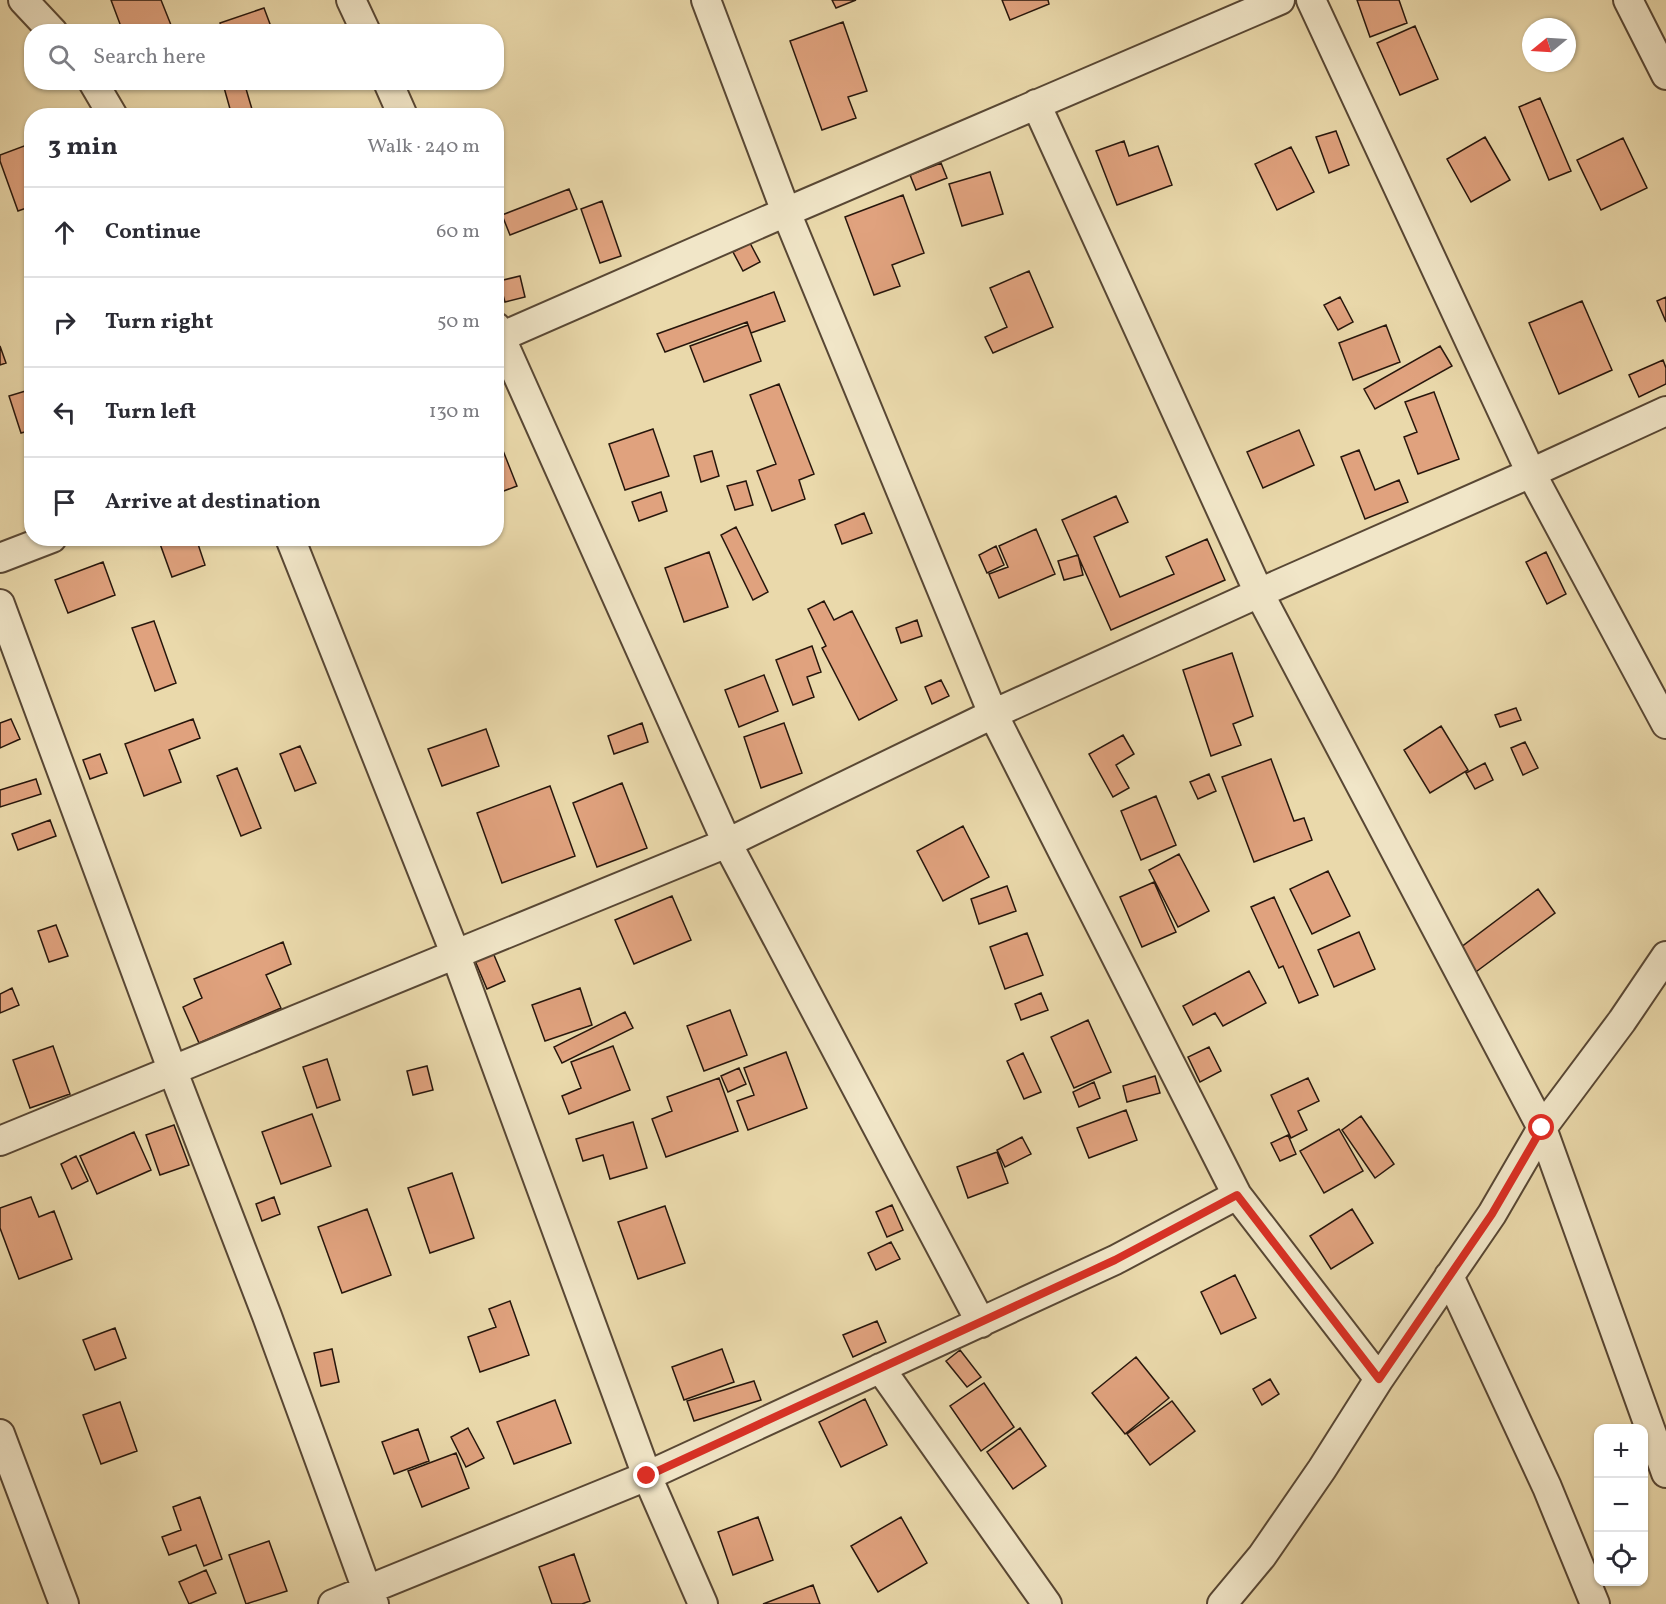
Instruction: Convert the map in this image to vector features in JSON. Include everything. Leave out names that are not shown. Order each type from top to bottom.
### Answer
[{"type":"street","points":[[23,0],[46,24]]},
{"type":"street","points":[[351,0],[362,24]]},
{"type":"street","points":[[706,0],[786,212],[993,714],[1237,1195],[1379,1379]]},
{"type":"street","points":[[504,332],[1280,0]]},
{"type":"street","points":[[1311,0],[1531,473],[1666,724]]},
{"type":"street","points":[[1628,0],[1666,75]]},
{"type":"street","points":[[98,90],[108,108]]},
{"type":"street","points":[[392,90],[399,108]]},
{"type":"street","points":[[1036,104],[1258,593],[1542,1128],[1666,1473]]},
{"type":"street","points":[[504,348],[727,843],[981,1323]]},
{"type":"street","points":[[0,1141],[727,843],[993,714],[1666,411]]},
{"type":"street","points":[[0,558],[31,546]]},
{"type":"street","points":[[293,546],[455,953],[647,1476],[704,1604]]},
{"type":"street","points":[[0,604],[370,1597]]},
{"type":"street","points":[[1222,1604],[1262,1556],[1309,1488],[1379,1379],[1492,1214],[1542,1128],[1622,1021],[1666,956]]},
{"type":"street","points":[[333,1604],[370,1597],[647,1476],[1115,1260],[1237,1195]]},
{"type":"street","points":[[1449,1276],[1547,1487],[1595,1604]]},
{"type":"street","points":[[880,1368],[1047,1604]]},
{"type":"street","points":[[0,1434],[64,1604]]},
{"type":"building","points":[[111,0],[161,0],[171,24],[120,24]]},
{"type":"building","points":[[832,0],[856,0],[836,8]]},
{"type":"building","points":[[1002,0],[1048,0],[1049,4],[1010,20]]},
{"type":"building","points":[[1357,0],[1399,0],[1407,23],[1370,37]]},
{"type":"building","points":[[264,8],[270,24],[220,24]]},
{"type":"building","points":[[843,22],[867,91],[848,97],[856,118],[822,130],[790,41]]},
{"type":"building","points":[[1415,26],[1438,79],[1400,95],[1377,43]]},
{"type":"building","points":[[225,90],[246,90],[252,108],[230,108]]},
{"type":"building","points":[[1540,98],[1571,171],[1549,180],[1519,107]]},
{"type":"building","points":[[1336,131],[1349,165],[1329,173],[1316,137]]},
{"type":"building","points":[[1485,137],[1510,180],[1471,202],[1447,159]]},
{"type":"building","points":[[1623,138],[1647,188],[1601,210],[1577,160]]},
{"type":"building","points":[[1124,141],[1129,156],[1158,146],[1172,185],[1117,205],[1096,151]]},
{"type":"building","points":[[24,146],[24,209],[18,211],[0,161],[0,155]]},
{"type":"building","points":[[1291,147],[1314,192],[1277,210],[1255,164]]},
{"type":"building","points":[[941,163],[947,178],[916,190],[910,175]]},
{"type":"building","points":[[990,172],[1003,214],[962,226],[949,184]]},
{"type":"building","points":[[569,189],[577,209],[510,235],[504,214]]},
{"type":"building","points":[[903,195],[924,253],[892,265],[900,286],[874,295],[845,217]]},
{"type":"building","points":[[602,201],[621,256],[600,263],[581,209]]},
{"type":"building","points":[[750,243],[760,262],[743,271],[733,252]]},
{"type":"building","points":[[1029,271],[1053,327],[993,353],[985,337],[1007,327],[990,288]]},
{"type":"building","points":[[520,276],[525,297],[505,302],[504,280]]},
{"type":"building","points":[[774,292],[785,321],[751,333],[747,322],[665,352],[657,334]]},
{"type":"building","points":[[1340,297],[1353,322],[1338,330],[1324,305]]},
{"type":"building","points":[[1666,297],[1666,322],[1657,301]]},
{"type":"building","points":[[1582,301],[1612,370],[1559,394],[1529,323]]},
{"type":"building","points":[[748,325],[761,361],[704,382],[690,346]]},
{"type":"building","points":[[1386,325],[1400,362],[1353,380],[1339,343]]},
{"type":"building","points":[[0,346],[6,363],[0,365]]},
{"type":"building","points":[[1440,346],[1452,366],[1375,409],[1364,389]]},
{"type":"building","points":[[1663,360],[1666,368],[1666,384],[1639,397],[1629,375]]},
{"type":"building","points":[[779,384],[814,474],[799,480],[805,499],[772,511],[757,471],[776,464],[750,395]]},
{"type":"building","points":[[24,391],[24,432],[21,433],[9,396]]},
{"type":"building","points":[[1434,392],[1459,459],[1418,474],[1404,437],[1417,432],[1405,402]]},
{"type":"building","points":[[653,429],[669,476],[625,490],[609,444]]},
{"type":"building","points":[[1299,430],[1314,465],[1263,488],[1247,452]]},
{"type":"building","points":[[1359,450],[1375,490],[1399,480],[1408,502],[1365,519],[1341,457]]},
{"type":"building","points":[[712,451],[719,476],[701,482],[694,456]]},
{"type":"building","points":[[504,453],[517,486],[504,491]]},
{"type":"building","points":[[746,481],[753,505],[735,510],[727,486]]},
{"type":"building","points":[[661,492],[667,511],[639,521],[632,502]]},
{"type":"building","points":[[1116,496],[1128,522],[1094,537],[1120,597],[1174,574],[1166,557],[1207,539],[1225,580],[1111,630],[1062,520]]},
{"type":"building","points":[[864,513],[872,533],[842,544],[835,525]]},
{"type":"building","points":[[736,527],[768,592],[753,600],[721,535]]},
{"type":"building","points":[[1036,529],[1055,574],[999,598],[989,574],[1008,567],[999,546]]},
{"type":"building","points":[[161,546],[199,546],[205,565],[172,577]]},
{"type":"building","points":[[996,546],[1004,565],[987,573],[979,555]]},
{"type":"building","points":[[709,552],[728,607],[684,622],[665,568]]},
{"type":"building","points":[[1546,552],[1566,594],[1547,604],[1526,562]]},
{"type":"building","points":[[1078,555],[1083,575],[1064,580],[1058,561]]},
{"type":"building","points":[[103,562],[115,595],[68,613],[55,580]]},
{"type":"building","points":[[824,601],[834,620],[852,611],[897,700],[859,720],[822,648],[826,646],[808,609]]},
{"type":"building","points":[[917,620],[922,636],[901,643],[896,628]]},
{"type":"building","points":[[154,621],[176,683],[155,691],[132,628]]},
{"type":"building","points":[[812,646],[821,672],[807,677],[814,697],[793,705],[776,660]]},
{"type":"building","points":[[1232,653],[1253,716],[1233,724],[1241,745],[1211,756],[1183,670]]},
{"type":"building","points":[[764,675],[778,711],[739,727],[725,690]]},
{"type":"building","points":[[941,680],[949,696],[932,704],[925,687]]},
{"type":"building","points":[[1516,708],[1521,720],[1500,727],[1495,715]]},
{"type":"building","points":[[11,719],[20,739],[0,748],[0,723]]},
{"type":"building","points":[[193,719],[200,738],[169,750],[181,782],[144,796],[125,744]]},
{"type":"building","points":[[642,723],[648,742],[614,754],[608,736]]},
{"type":"building","points":[[784,723],[802,773],[761,788],[744,737]]},
{"type":"building","points":[[1441,726],[1468,770],[1430,793],[1404,750]]},
{"type":"building","points":[[486,729],[499,766],[442,786],[428,749]]},
{"type":"building","points":[[1123,735],[1134,754],[1116,765],[1129,788],[1113,797],[1089,754]]},
{"type":"building","points":[[1525,742],[1538,768],[1523,775],[1511,748]]},
{"type":"building","points":[[300,746],[316,783],[295,791],[280,754]]},
{"type":"building","points":[[100,754],[107,773],[90,779],[83,760]]},
{"type":"building","points":[[1271,759],[1294,821],[1304,818],[1312,840],[1254,862],[1222,777]]},
{"type":"building","points":[[1485,763],[1493,780],[1475,789],[1466,773]]},
{"type":"building","points":[[237,768],[261,828],[241,836],[217,776]]},
{"type":"building","points":[[1209,774],[1216,791],[1198,799],[1190,782]]},
{"type":"building","points":[[36,779],[41,794],[0,807],[0,790]]},
{"type":"building","points":[[622,783],[647,848],[597,867],[573,803]]},
{"type":"building","points":[[550,786],[575,856],[502,883],[477,813]]},
{"type":"building","points":[[1156,796],[1176,845],[1141,860],[1121,811]]},
{"type":"building","points":[[50,820],[56,836],[18,850],[12,834]]},
{"type":"building","points":[[963,826],[989,877],[943,901],[917,851]]},
{"type":"building","points":[[1179,854],[1209,911],[1178,927],[1149,870]]},
{"type":"building","points":[[1328,871],[1350,916],[1312,934],[1290,889]]},
{"type":"building","points":[[1154,882],[1176,932],[1142,947],[1120,897]]},
{"type":"building","points":[[1007,886],[1016,911],[979,924],[971,899]]},
{"type":"building","points":[[1538,889],[1555,913],[1469,977],[1452,954]]},
{"type":"building","points":[[672,896],[691,940],[634,964],[615,920]]},
{"type":"building","points":[[1274,897],[1318,995],[1299,1003],[1283,966],[1279,968],[1251,907]]},
{"type":"building","points":[[56,925],[68,956],[49,962],[38,931]]},
{"type":"building","points":[[1359,932],[1375,969],[1334,987],[1318,950]]},
{"type":"building","points":[[1027,933],[1043,975],[1005,989],[990,947]]},
{"type":"building","points":[[283,942],[291,964],[266,975],[281,1008],[199,1043],[183,1007],[202,998],[194,979]]},
{"type":"building","points":[[491,948],[505,981],[487,989],[473,956]]},
{"type":"building","points":[[1249,971],[1266,1003],[1223,1026],[1215,1013],[1193,1025],[1183,1006]]},
{"type":"building","points":[[12,988],[19,1005],[0,1013],[0,994]]},
{"type":"building","points":[[580,988],[592,1025],[545,1041],[532,1005]]},
{"type":"building","points":[[1041,993],[1048,1010],[1021,1020],[1015,1004]]},
{"type":"building","points":[[730,1010],[747,1055],[704,1071],[687,1026]]},
{"type":"building","points":[[625,1012],[633,1028],[562,1063],[554,1047]]},
{"type":"building","points":[[1088,1020],[1111,1072],[1074,1088],[1051,1037]]},
{"type":"building","points":[[53,1046],[70,1094],[30,1108],[13,1060]]},
{"type":"building","points":[[613,1046],[630,1090],[569,1114],[562,1096],[581,1088],[571,1062]]},
{"type":"building","points":[[1209,1047],[1221,1071],[1200,1082],[1188,1057]]},
{"type":"building","points":[[786,1052],[807,1108],[748,1130],[737,1101],[754,1095],[744,1068]]},
{"type":"building","points":[[1023,1053],[1041,1092],[1024,1099],[1007,1061]]},
{"type":"building","points":[[327,1059],[340,1100],[317,1108],[303,1067]]},
{"type":"building","points":[[427,1066],[433,1090],[413,1095],[407,1071]]},
{"type":"building","points":[[739,1068],[746,1084],[728,1092],[721,1076]]},
{"type":"building","points":[[1155,1076],[1160,1093],[1127,1102],[1123,1086]]},
{"type":"building","points":[[719,1078],[738,1131],[666,1157],[652,1119],[672,1111],[667,1097]]},
{"type":"building","points":[[1308,1078],[1319,1101],[1298,1111],[1307,1130],[1291,1138],[1271,1095]]},
{"type":"building","points":[[1094,1082],[1100,1098],[1079,1107],[1073,1092]]},
{"type":"building","points":[[1126,1110],[1137,1140],[1089,1158],[1077,1128]]},
{"type":"building","points":[[312,1114],[331,1166],[281,1184],[262,1132]]},
{"type":"building","points":[[1361,1116],[1394,1164],[1375,1178],[1342,1130]]},
{"type":"building","points":[[633,1122],[647,1168],[610,1179],[603,1155],[583,1161],[576,1139]]},
{"type":"building","points":[[174,1125],[189,1165],[160,1175],[146,1135]]},
{"type":"building","points":[[1339,1129],[1363,1171],[1324,1193],[1300,1151]]},
{"type":"building","points":[[134,1132],[151,1170],[97,1194],[80,1156]]},
{"type":"building","points":[[1288,1135],[1296,1154],[1280,1161],[1271,1143]]},
{"type":"building","points":[[1022,1137],[1031,1154],[1005,1167],[997,1150]]},
{"type":"building","points":[[997,1152],[1008,1183],[968,1198],[957,1167]]},
{"type":"building","points":[[76,1156],[88,1181],[72,1189],[61,1164]]},
{"type":"building","points":[[452,1173],[474,1238],[430,1253],[408,1188]]},
{"type":"building","points":[[31,1197],[39,1217],[54,1211],[72,1259],[19,1279],[0,1228],[0,1208]]},
{"type":"building","points":[[274,1197],[280,1214],[262,1221],[256,1204]]},
{"type":"building","points":[[892,1205],[903,1230],[887,1237],[876,1212]]},
{"type":"building","points":[[665,1206],[685,1263],[638,1279],[618,1222]]},
{"type":"building","points":[[367,1209],[391,1275],[342,1293],[318,1227]]},
{"type":"building","points":[[1352,1209],[1373,1243],[1331,1269],[1310,1236]]},
{"type":"building","points":[[891,1242],[900,1259],[876,1270],[868,1253]]},
{"type":"building","points":[[1235,1275],[1256,1318],[1221,1334],[1201,1292]]},
{"type":"building","points":[[510,1301],[529,1355],[480,1372],[468,1337],[496,1327],[489,1309]]},
{"type":"building","points":[[877,1321],[886,1342],[853,1357],[843,1335]]},
{"type":"building","points":[[115,1328],[126,1358],[95,1370],[83,1340]]},
{"type":"building","points":[[332,1349],[339,1382],[321,1386],[314,1353]]},
{"type":"building","points":[[722,1349],[734,1382],[684,1400],[672,1367]]},
{"type":"building","points":[[960,1350],[981,1377],[967,1387],[946,1361]]},
{"type":"building","points":[[1136,1357],[1169,1398],[1125,1434],[1092,1393]]},
{"type":"building","points":[[1270,1379],[1279,1394],[1262,1405],[1253,1389]]},
{"type":"building","points":[[754,1381],[761,1400],[694,1421],[687,1401]]},
{"type":"building","points":[[984,1383],[1014,1427],[981,1451],[950,1406]]},
{"type":"building","points":[[865,1399],[887,1445],[841,1467],[819,1422]]},
{"type":"building","points":[[555,1400],[571,1443],[514,1464],[497,1422]]},
{"type":"building","points":[[1172,1401],[1195,1431],[1150,1465],[1127,1434]]},
{"type":"building","points":[[120,1402],[137,1451],[101,1464],[83,1415]]},
{"type":"building","points":[[468,1428],[484,1458],[466,1467],[451,1437]]},
{"type":"building","points":[[1020,1428],[1046,1466],[1013,1489],[987,1452]]},
{"type":"building","points":[[418,1429],[429,1461],[394,1474],[382,1442]]},
{"type":"building","points":[[456,1453],[469,1488],[422,1507],[408,1471]]},
{"type":"building","points":[[200,1497],[222,1559],[204,1566],[196,1545],[169,1555],[162,1537],[181,1530],[173,1507]]},
{"type":"building","points":[[758,1517],[773,1560],[733,1575],[718,1532]]},
{"type":"building","points":[[901,1517],[927,1563],[878,1592],[851,1546]]},
{"type":"building","points":[[269,1541],[287,1591],[246,1604],[229,1555]]},
{"type":"building","points":[[574,1554],[590,1601],[582,1604],[552,1604],[539,1567]]},
{"type":"building","points":[[206,1570],[216,1593],[189,1604],[179,1582]]},
{"type":"building","points":[[813,1585],[820,1604],[763,1604]]},
{"type":"route","points":[[647,1476],[1115,1260],[1237,1195],[1379,1379],[1492,1214],[1542,1128]]}]
